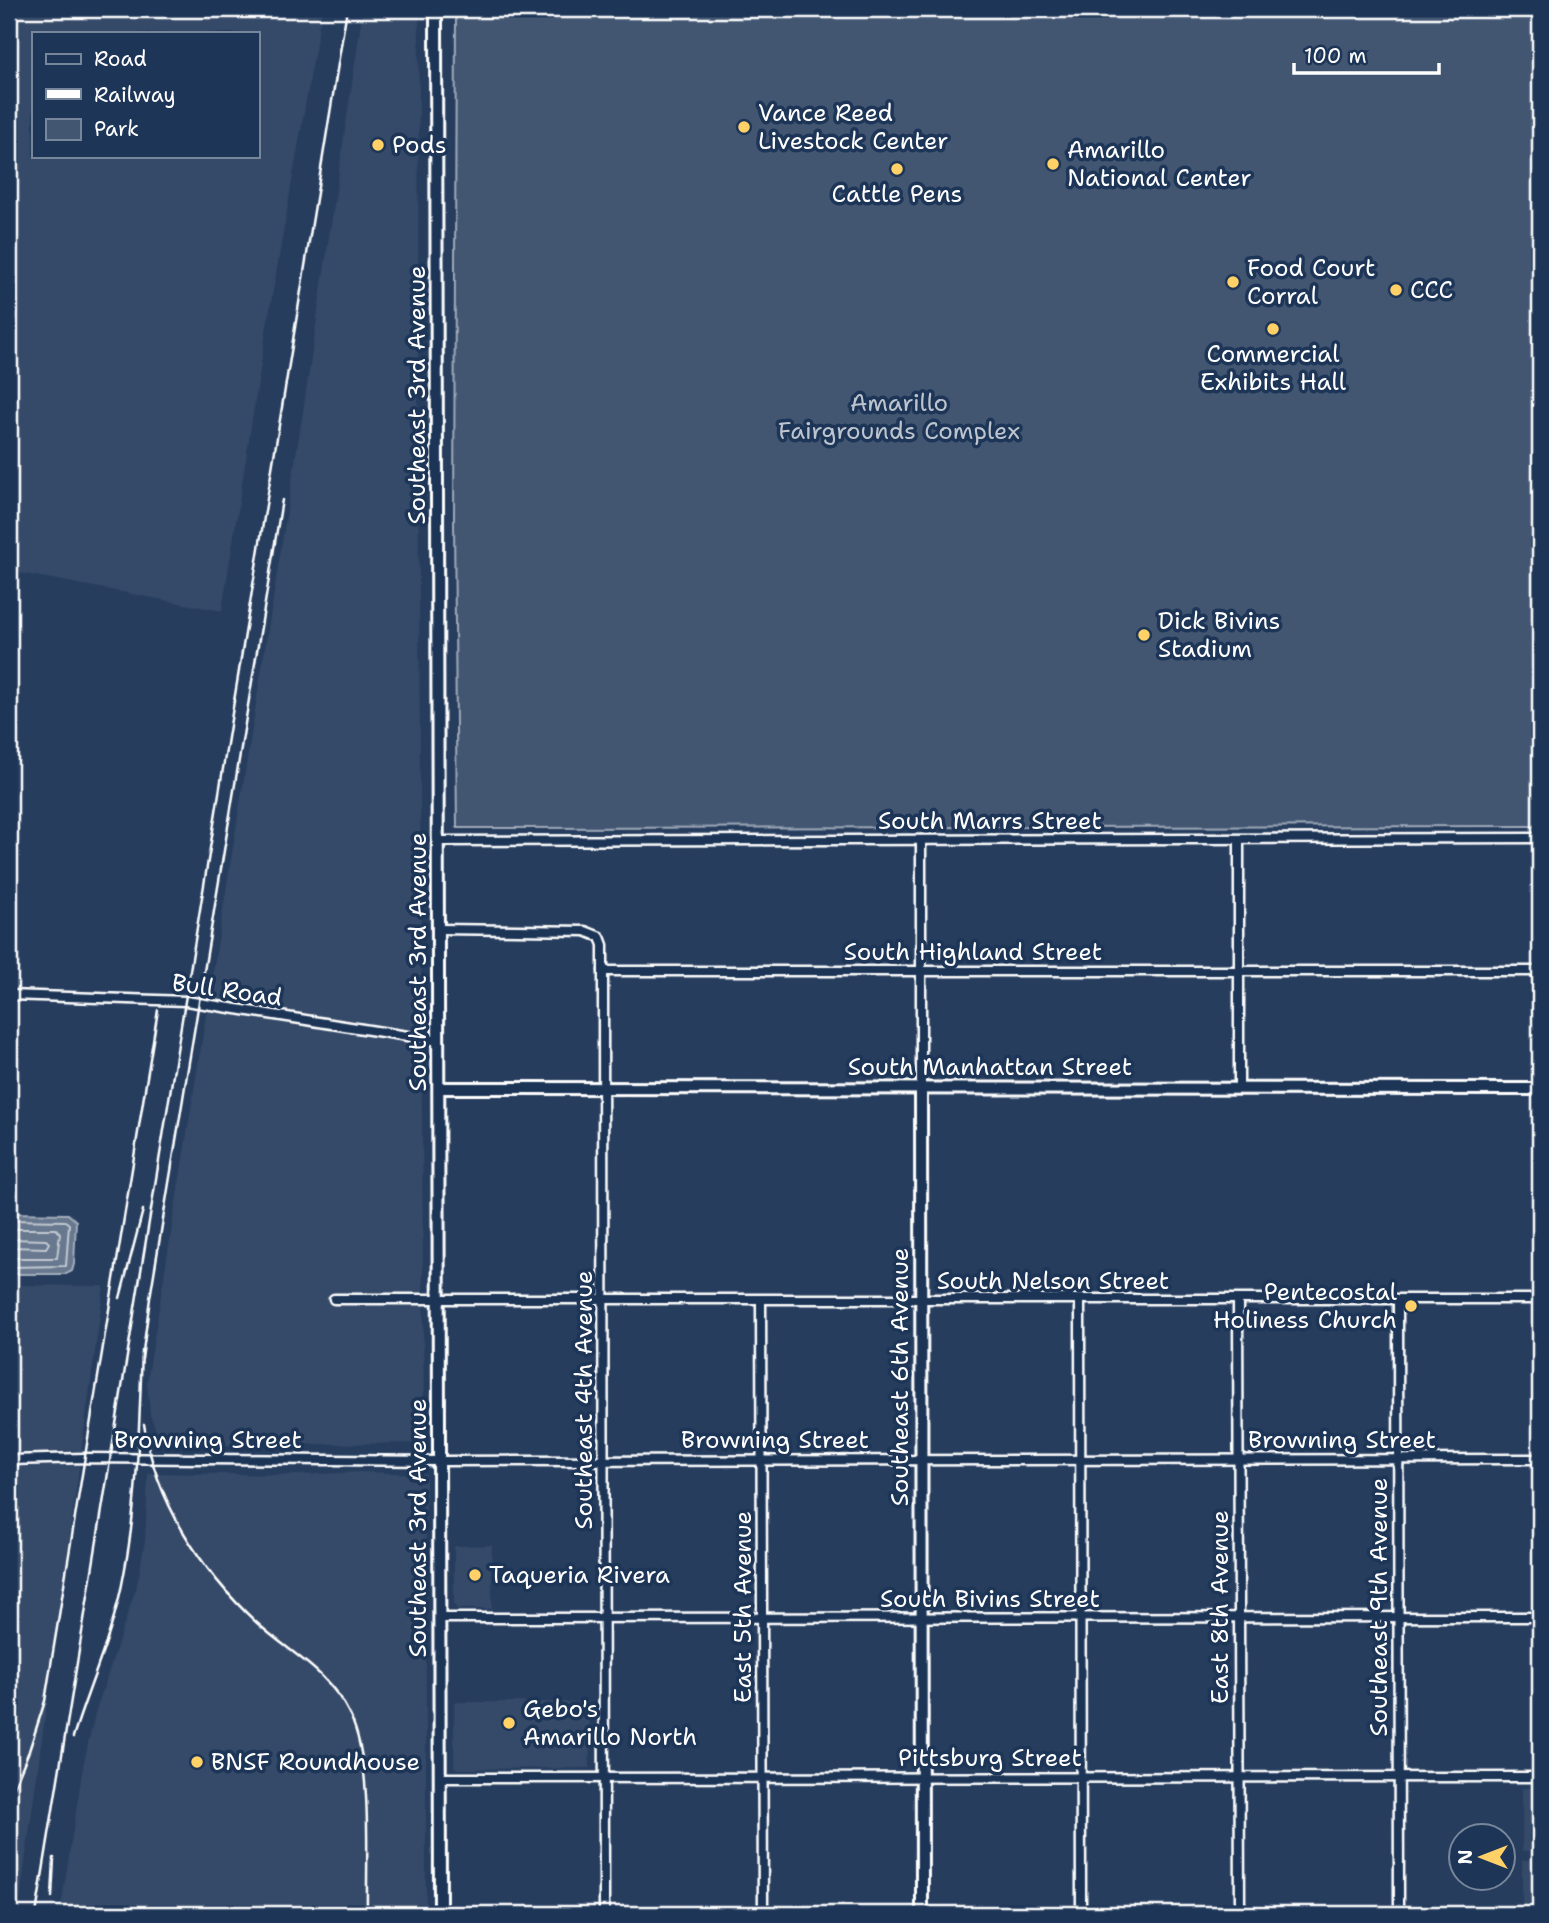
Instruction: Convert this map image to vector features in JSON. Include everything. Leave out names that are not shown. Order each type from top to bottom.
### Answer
[{"type":"street","name":"Southeast 3rd Avenue","points":[[438,12],[440,1914]]},
{"type":"street","name":"South Marrs Street","points":[[439,841],[1540,838]]},
{"type":"street","name":"Southeast 6th Avenue","points":[[921,840],[922,1914]]},
{"type":"street","points":[[1239,840],[1239,1088]]},
{"type":"street","points":[[438,929],[585,931],[600,937],[603,945],[603,971]]},
{"type":"street","name":"South Highland Street","points":[[603,971],[1540,971]]},
{"type":"street","name":"Southeast 4th Avenue","points":[[603,971],[604,1914]]},
{"type":"street","name":"Bull Road","points":[[9,995],[186,1001],[439,1041]]},
{"type":"street","name":"South Manhattan Street","points":[[439,1088],[1540,1089]]},
{"type":"street","name":"South Nelson Street","points":[[334,1299],[1540,1299]]},
{"type":"street","name":"East 5th Avenue","points":[[761,1300],[763,1914]]},
{"type":"street","points":[[1080,1300],[1081,1914]]},
{"type":"street","name":"East 8th Avenue","points":[[1238,1300],[1240,1914]]},
{"type":"street","name":"Southeast 9th Avenue","points":[[1398,1300],[1399,1914]]},
{"type":"street","name":"Browning Street","points":[[10,1460],[1540,1459]]},
{"type":"street","name":"South Bivins Street","points":[[440,1618],[1540,1617]]},
{"type":"street","name":"Pittsburg Street","points":[[439,1778],[1540,1777]]},
{"type":"shaded area","points":[[9,9],[322,9],[266,332],[222,611],[9,571]]},
{"type":"shaded area","points":[[363,9],[419,9],[418,407],[424,1443],[162,1446],[150,1415],[147,1382],[304,405]]},
{"type":"shaded area","points":[[9,1285],[104,1286],[18,1914],[9,1914]]},
{"type":"shaded area","points":[[360,1472],[426,1474],[426,1914],[44,1914],[60,1913],[83,1766],[95,1713],[137,1585],[145,1540],[148,1473],[299,1475]]},
{"type":"shaded area","points":[[492,1545],[492,1609],[457,1609],[454,1605],[454,1546]]},
{"type":"shaded area","points":[[454,1702],[589,1702],[590,1768],[454,1767]]},
{"type":"shaded area","points":[[1522,1788],[1540,1788],[1540,1851],[1522,1851]]},
{"type":"shaded area","points":[[1522,1860],[1540,1860],[1540,1914],[1522,1914]]},
{"type":"green space","name":"Amarillo Fairgrounds Complex","points":[[456,9],[1540,9],[1540,826],[457,828],[454,522]]},
{"type":"water","points":[[9,1213],[68,1214],[76,1221],[72,1271],[66,1274],[9,1274]]},
{"type":"railway","points":[[36,1914],[347,9]]},
{"type":"railway","points":[[142,1359],[282,500]]},
{"type":"railway","points":[[9,1799],[29,1751],[45,1701],[158,1010]]},
{"type":"railway","points":[[120,1298],[143,1210]]},
{"type":"railway","points":[[73,1737],[108,1636],[124,1574],[135,1491],[142,1351]]},
{"type":"railway","points":[[144,1424],[158,1480],[170,1507],[200,1557],[217,1581],[257,1623],[320,1674],[341,1699],[350,1715],[357,1735],[365,1785],[367,1914]]},
{"type":"railway","points":[[52,1897],[54,1858]]},
{"type":"place","name":"Vance Reed Livestock Center","points":[[744,127]]},
{"type":"place","name":"Pods","points":[[378,145]]},
{"type":"place","name":"Amarillo National Center","points":[[1053,164]]},
{"type":"place","name":"Cattle Pens","points":[[897,169]]},
{"type":"place","name":"Food Court Corral","points":[[1233,282]]},
{"type":"place","name":"CCC","points":[[1396,290]]},
{"type":"place","name":"Commercial Exhibits Hall","points":[[1273,329]]},
{"type":"place","name":"Dick Bivins Stadium","points":[[1144,635]]},
{"type":"place","name":"Pentecostal Holiness Church","points":[[1411,1306]]},
{"type":"place","name":"Taqueria Rivera","points":[[475,1575]]},
{"type":"place","name":"Gebo's Amarillo North","points":[[509,1723]]},
{"type":"place","name":"BNSF Roundhouse","points":[[197,1762]]}]
